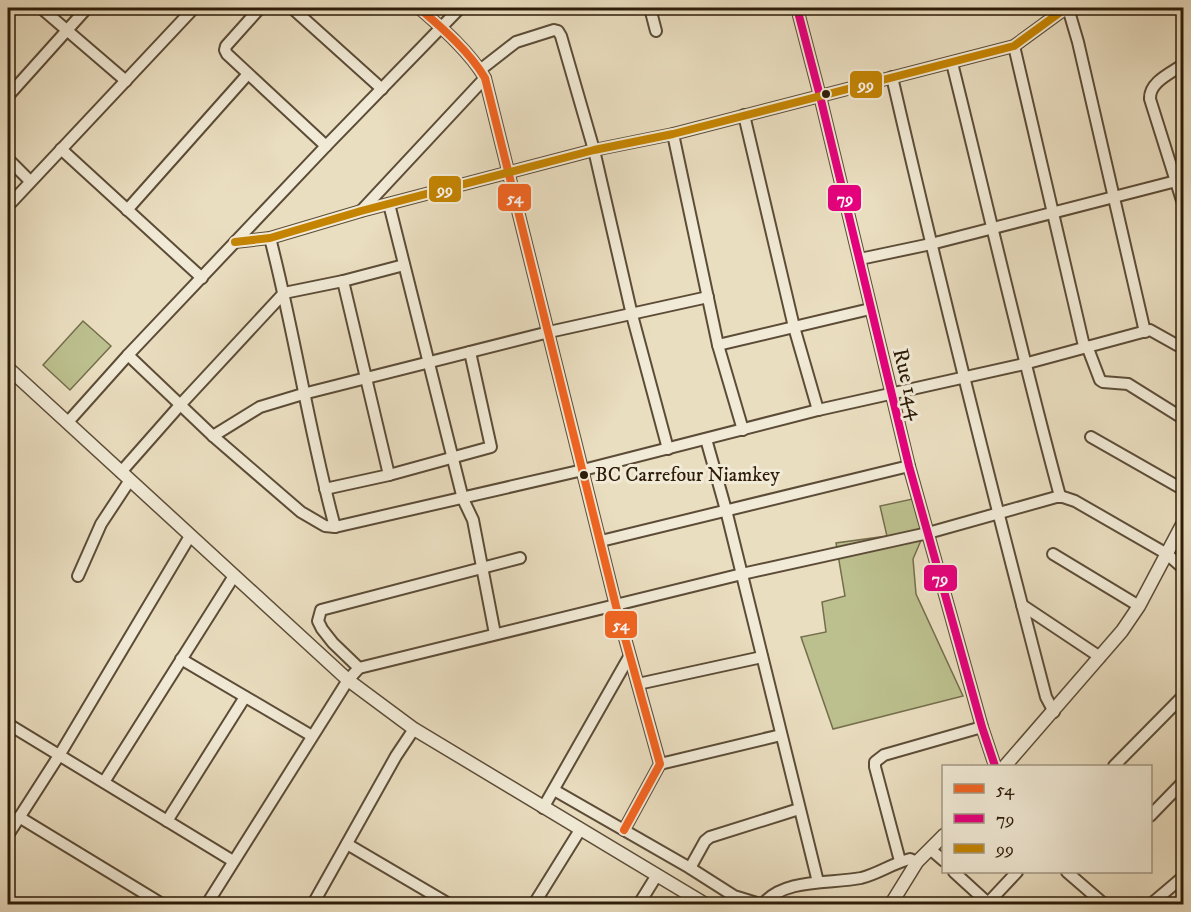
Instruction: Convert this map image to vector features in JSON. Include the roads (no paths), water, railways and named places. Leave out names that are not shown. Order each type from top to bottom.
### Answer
[{"type":"street","points":[[41,8],[126,81]]},
{"type":"street","points":[[8,96],[87,8]]},
{"type":"street","points":[[8,206],[194,8]]},
{"type":"street","points":[[260,8],[225,50],[326,146]]},
{"type":"street","points":[[292,8],[382,89]]},
{"type":"street","points":[[419,8],[442,28],[482,74],[509,172],[629,657],[660,764],[624,830]]},
{"type":"street","points":[[68,422],[326,146],[460,8]]},
{"type":"street","points":[[650,8],[656,31]]},
{"type":"street","name":"Rue 144","points":[[796,8],[820,96],[909,466],[995,765]]},
{"type":"street","points":[[236,242],[270,238],[594,150],[673,134],[1014,46],[1067,8],[1073,19],[1145,332]]},
{"type":"street","points":[[361,212],[482,74],[516,42],[554,30],[558,31],[594,150],[632,315],[668,449]]},
{"type":"street","points":[[1014,46],[1085,346],[1097,375],[1103,382],[1128,384],[1184,419]]},
{"type":"street","points":[[952,63],[1024,364],[1060,496]]},
{"type":"street","points":[[1184,64],[1153,86],[1150,93],[1179,179],[1184,207]]},
{"type":"street","points":[[127,210],[248,74]]},
{"type":"street","points":[[892,78],[930,244],[997,513],[1046,697],[1054,712]]},
{"type":"street","points":[[744,115],[795,327],[818,410]]},
{"type":"street","points":[[673,134],[718,345],[743,430]]},
{"type":"street","points":[[61,149],[202,278]]},
{"type":"street","points":[[8,159],[30,181]]},
{"type":"street","points":[[860,259],[930,244],[1179,179]]},
{"type":"street","points":[[389,204],[453,458],[464,499],[473,520],[495,634]]},
{"type":"street","points":[[270,238],[284,293],[303,394],[335,527]]},
{"type":"street","points":[[78,576],[126,476],[181,404],[284,293],[404,265]]},
{"type":"street","points":[[343,281],[389,475]]},
{"type":"street","points":[[213,436],[260,407],[303,394],[549,332],[708,297]]},
{"type":"street","points":[[718,345],[870,309]]},
{"type":"street","points":[[128,356],[213,436],[301,512],[325,526],[335,527],[464,499],[818,410],[1024,364],[1085,346],[1145,332],[1155,331],[1181,344]]},
{"type":"street","points":[[325,489],[389,475],[489,448],[492,445],[470,352]]},
{"type":"street","points":[[8,368],[348,680],[414,729],[705,904]]},
{"type":"street","points":[[1091,437],[1184,490]]},
{"type":"street","points":[[706,440],[726,510],[818,882]]},
{"type":"street","points":[[601,541],[909,466]]},
{"type":"street","points":[[207,904],[312,736],[358,668],[742,574],[928,533],[1060,496],[1075,501],[1167,554],[1184,569]]},
{"type":"street","points":[[1006,765],[1122,632],[1139,606],[1184,521]]},
{"type":"street","points":[[8,835],[60,754],[190,536]]},
{"type":"street","points":[[1053,554],[1139,606]]},
{"type":"street","points":[[358,668],[321,629],[318,621],[321,610],[520,558]]},
{"type":"street","points":[[104,782],[234,576]]},
{"type":"street","points":[[1022,605],[1100,657]]},
{"type":"street","points":[[543,808],[629,657]]},
{"type":"street","points":[[638,684],[762,657]]},
{"type":"street","points":[[181,659],[312,736]]},
{"type":"street","points":[[1115,765],[1184,695]]},
{"type":"street","points":[[167,821],[245,697]]},
{"type":"street","points":[[8,724],[233,861]]},
{"type":"street","points":[[900,861],[875,762],[884,755],[982,727]]},
{"type":"street","points":[[314,904],[396,756],[414,729]]},
{"type":"street","points":[[660,764],[781,735]]},
{"type":"street","points":[[1152,814],[1184,782]]},
{"type":"street","points":[[554,790],[734,896],[761,904],[778,892],[818,882],[862,878],[900,861],[910,859],[917,862]]},
{"type":"street","points":[[690,868],[705,841],[710,837],[800,808]]},
{"type":"street","points":[[19,817],[162,904]]},
{"type":"street","points":[[534,904],[580,830]]},
{"type":"street","points":[[891,904],[917,862],[942,837]]},
{"type":"street","points":[[347,844],[449,904]]},
{"type":"street","points":[[930,849],[942,859]]},
{"type":"street","points":[[955,873],[988,904],[1016,873]]},
{"type":"street","points":[[1069,873],[1104,904]]},
{"type":"street","points":[[639,904],[657,875]]},
{"type":"street","points":[[1151,904],[1183,876]]},
{"type":"place","name":"BC Carrefour Niamkey","points":[[584,475]]}]
